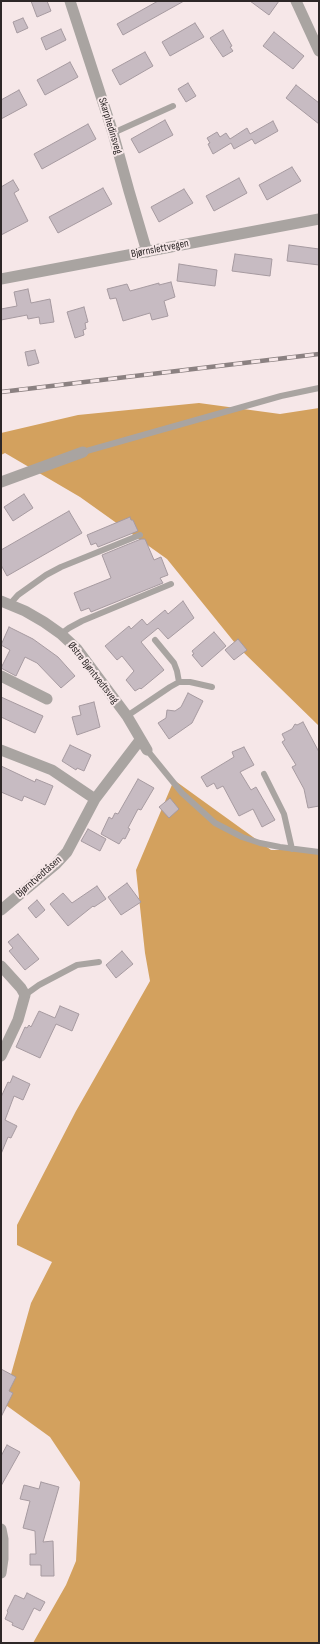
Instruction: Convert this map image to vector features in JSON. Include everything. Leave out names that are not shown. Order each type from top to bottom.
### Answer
[{"type":"street","name":"Skarphedinsveg","points":[[70,1],[113,133],[128,191],[147,252]]},
{"type":"street","points":[[296,1],[319,51]]},
{"type":"street","name":"Bjørnslettvegen","points":[[1,279],[319,219]]},
{"type":"street","points":[[1,482],[83,452]]},
{"type":"street","name":"Østre Bjøntvedtsveg","points":[[6,603],[31,615],[61,634],[77,649],[127,716],[147,750]]},
{"type":"street","points":[[1,676],[47,699]]},
{"type":"street","name":"Bjørntvedtåsen","points":[[1,910],[56,864],[67,852],[95,799],[140,740]]},
{"type":"street","points":[[1,750],[52,770],[95,799]]},
{"type":"street","points":[[1,966],[21,988],[25,995],[18,1020],[1,1056]]},
{"type":"street","points":[[1,1529],[3,1539],[3,1559],[1,1573]]},
{"type":"lane","points":[[113,133],[173,106]]},
{"type":"lane","points":[[83,452],[281,396],[319,388]]},
{"type":"lane","points":[[6,603],[46,575],[61,567],[140,535]]},
{"type":"lane","points":[[61,634],[82,621],[171,584]]},
{"type":"lane","points":[[155,640],[174,663],[179,682]]},
{"type":"lane","points":[[127,716],[179,682],[190,682],[212,687]]},
{"type":"lane","points":[[147,750],[182,793],[215,823],[242,837],[260,843],[319,852]]},
{"type":"lane","points":[[264,774],[288,823],[292,849]]},
{"type":"lane","points":[[25,995],[45,982],[77,965],[99,962]]},
{"type":"shaded area","points":[[199,403],[280,414],[319,408],[319,726],[239,648],[167,559],[80,497],[5,453],[1,455],[1,433],[78,415]]},
{"type":"shaded area","points":[[174,780],[271,850],[319,850],[319,1643],[33,1643],[66,1585],[76,1561],[80,1482],[50,1437],[3,1403],[31,1303],[52,1262],[17,1245],[17,1225],[76,1111],[150,981],[145,953],[136,870]]},
{"type":"building","points":[[31,1],[47,1],[51,11],[37,17]]},
{"type":"building","points":[[158,1],[184,1],[123,35],[117,24]]},
{"type":"building","points":[[250,1],[279,1],[269,15]]},
{"type":"building","points":[[23,18],[28,28],[17,33],[13,22]]},
{"type":"building","points":[[195,23],[204,37],[170,56],[162,42]]},
{"type":"building","points":[[61,29],[66,40],[46,50],[41,38]]},
{"type":"building","points":[[223,30],[232,46],[230,47],[233,51],[223,57],[210,38]]},
{"type":"building","points":[[274,32],[304,56],[293,69],[263,46]]},
{"type":"building","points":[[145,52],[153,66],[120,85],[112,70]]},
{"type":"building","points":[[70,62],[78,77],[45,95],[37,80]]},
{"type":"building","points":[[188,83],[196,96],[186,102],[178,89]]},
{"type":"building","points":[[296,85],[319,103],[319,124],[286,98]]},
{"type":"building","points":[[19,90],[27,105],[1,119],[1,100]]},
{"type":"building","points":[[165,120],[173,135],[139,153],[131,139]]},
{"type":"building","points":[[273,121],[278,131],[255,144],[252,139],[234,149],[231,143],[213,154],[208,144],[210,143],[207,138],[217,132],[220,137],[226,133],[230,139],[247,128],[250,134]]},
{"type":"building","points":[[88,124],[96,139],[42,169],[34,154]]},
{"type":"building","points":[[292,167],[301,181],[267,200],[259,185]]},
{"type":"building","points":[[239,178],[247,193],[214,211],[206,196]]},
{"type":"building","points":[[13,180],[19,190],[14,193],[28,221],[1,235],[1,187]]},
{"type":"building","points":[[103,188],[112,204],[58,233],[49,217]]},
{"type":"building","points":[[184,189],[193,203],[159,222],[151,207]]},
{"type":"building","points":[[289,245],[319,249],[319,265],[287,261]]},
{"type":"building","points":[[235,254],[272,259],[270,276],[232,271]]},
{"type":"building","points":[[179,264],[217,270],[215,286],[177,281]]},
{"type":"building","points":[[171,282],[175,297],[164,301],[168,316],[152,320],[150,313],[123,321],[116,298],[110,299],[107,289],[127,284],[130,291],[159,283],[159,285]]},
{"type":"building","points":[[28,289],[31,303],[50,299],[54,322],[40,324],[39,317],[28,319],[27,315],[1,320],[1,309],[17,306],[14,292]]},
{"type":"building","points":[[84,307],[88,322],[85,323],[86,329],[83,330],[84,335],[75,338],[67,312]]},
{"type":"building","points":[[35,350],[39,363],[28,366],[25,352]]},
{"type":"building","points":[[24,494],[33,508],[13,521],[4,507]]},
{"type":"building","points":[[69,511],[82,533],[7,576],[1,565],[1,550]]},
{"type":"building","points":[[130,517],[138,531],[98,547],[96,543],[91,545],[87,535]]},
{"type":"building","points":[[141,539],[145,539],[154,560],[161,557],[168,575],[160,578],[163,583],[91,612],[89,608],[81,611],[74,593],[111,578],[102,555]]},
{"type":"building","points":[[183,601],[194,618],[168,639],[158,628],[141,642],[164,670],[141,689],[140,688],[135,691],[126,680],[134,671],[122,656],[117,660],[105,646],[129,626],[131,629],[142,619],[147,625],[165,610],[168,614]]},
{"type":"building","points":[[9,627],[33,639],[58,657],[75,676],[61,688],[37,663],[25,657],[16,676],[1,668],[10,650],[1,645]]},
{"type":"building","points":[[214,632],[226,646],[202,667],[192,655],[194,654],[192,651]]},
{"type":"building","points":[[238,639],[247,650],[234,660],[225,650]]},
{"type":"building","points":[[188,693],[203,701],[192,723],[169,739],[158,723],[166,718],[167,710],[175,711],[181,707]]},
{"type":"building","points":[[1,697],[43,716],[35,733],[1,717]]},
{"type":"building","points":[[94,702],[100,727],[77,735],[72,717],[81,715],[79,706]]},
{"type":"building","points":[[303,722],[319,752],[319,806],[308,808],[304,789],[292,767],[296,765],[282,742],[285,740],[282,734],[292,729],[295,724],[297,725]]},
{"type":"building","points":[[70,745],[91,755],[84,771],[77,768],[76,770],[62,761]]},
{"type":"building","points":[[244,747],[254,765],[240,772],[251,790],[256,787],[275,820],[262,827],[253,809],[239,816],[223,786],[217,789],[214,783],[207,787],[201,777],[234,757],[232,752]]},
{"type":"building","points":[[1,766],[35,782],[36,779],[53,786],[45,805],[24,796],[22,801],[1,792]]},
{"type":"building","points":[[138,779],[154,788],[141,810],[138,809],[128,828],[130,829],[125,839],[123,838],[119,844],[101,834],[109,817],[112,819],[115,813],[118,814]]},
{"type":"building","points":[[170,798],[179,809],[169,818],[159,807]]},
{"type":"building","points":[[88,829],[106,839],[100,851],[81,841]]},
{"type":"building","points":[[127,883],[141,902],[121,915],[108,897]]},
{"type":"building","points":[[97,886],[106,899],[94,907],[93,906],[68,926],[50,904],[63,893],[72,903]]},
{"type":"building","points":[[37,900],[45,910],[36,918],[28,908]]},
{"type":"building","points":[[18,934],[39,959],[25,970],[9,951],[13,948],[8,942]]},
{"type":"building","points":[[122,951],[133,964],[116,978],[106,965]]},
{"type":"building","points":[[60,1006],[79,1014],[72,1031],[56,1024],[40,1058],[16,1047],[25,1027],[27,1028],[29,1025],[31,1027],[39,1011],[55,1018]]},
{"type":"building","points":[[13,1076],[30,1084],[23,1100],[14,1096],[5,1120],[17,1126],[11,1138],[8,1137],[1,1154],[1,1097],[8,1082],[10,1083]]},
{"type":"building","points":[[1,1369],[16,1377],[9,1391],[13,1393],[1,1417]]},
{"type":"building","points":[[7,1445],[20,1452],[1,1486],[1,1456]]},
{"type":"building","points":[[41,1482],[59,1487],[43,1542],[53,1541],[54,1576],[41,1576],[41,1565],[30,1565],[30,1554],[36,1554],[35,1531],[23,1528],[30,1501],[20,1499],[24,1485],[39,1489]]},
{"type":"building","points":[[27,1593],[45,1602],[40,1611],[34,1608],[23,1630],[12,1625],[13,1623],[5,1619],[8,1612],[7,1611],[15,1595],[24,1599]]},
{"type":"railway","points":[[1,392],[319,354]]}]
